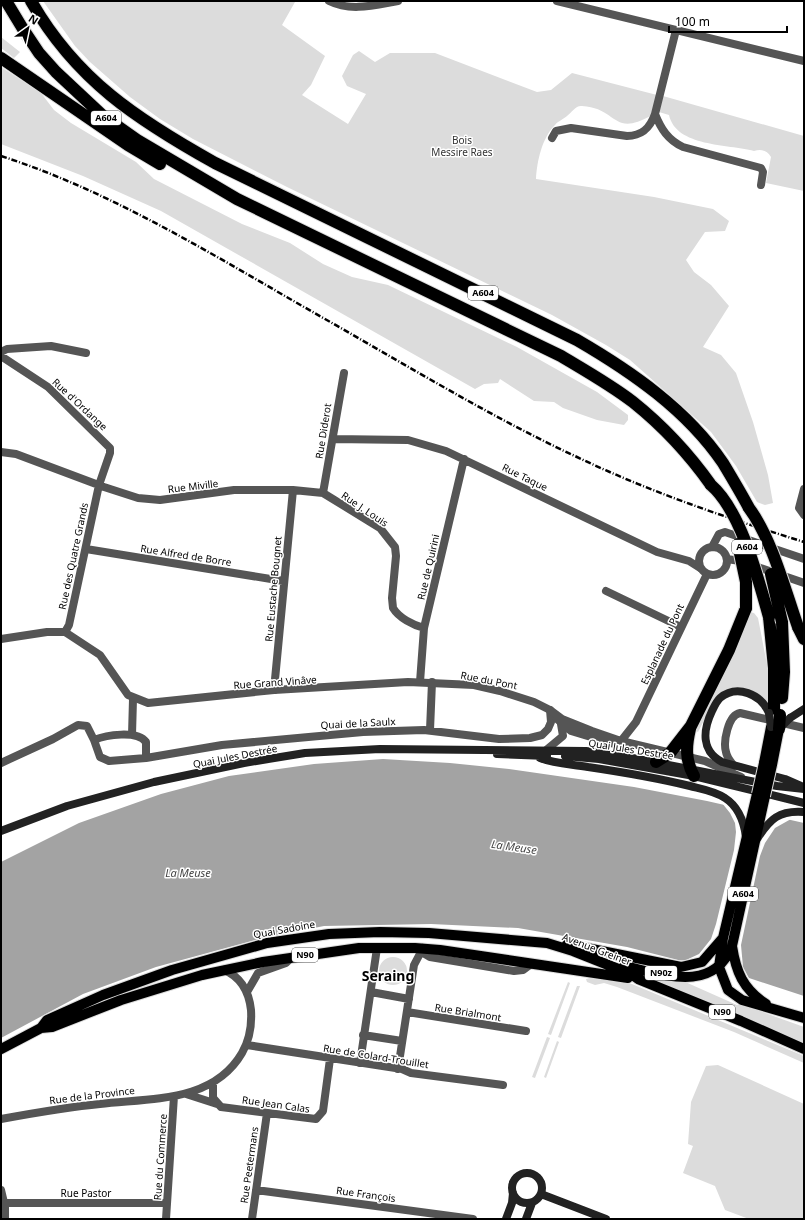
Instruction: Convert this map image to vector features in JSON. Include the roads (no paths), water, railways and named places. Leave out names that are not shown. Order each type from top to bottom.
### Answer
[{"type":"highway","name":"A604","points":[[6,1],[39,53],[75,92],[102,116],[137,140],[237,199],[555,353],[601,380],[633,402],[658,423],[694,462],[711,485],[722,494],[742,534],[756,572],[769,617],[778,715]]},
{"type":"highway","name":"A604","points":[[31,1],[55,38],[89,77],[116,101],[182,144],[215,163],[578,340],[614,362],[672,406],[700,434],[722,463],[749,508],[773,580],[782,622],[784,672],[775,728]]},
{"type":"highway","points":[[1,58],[135,149],[216,193],[237,199]]},
{"type":"highway","points":[[690,767],[687,741],[691,726],[728,650],[746,608],[746,582],[742,557],[737,541],[711,485]]},
{"type":"highway","points":[[749,508],[758,520],[798,627],[804,639]]},
{"type":"highway","points":[[656,762],[670,753],[691,726]]},
{"type":"main road","points":[[804,710],[778,715],[760,699],[744,692],[727,694],[716,703],[706,724],[705,739],[711,754],[715,758],[734,766],[784,779],[804,788]]},
{"type":"main road","name":"A604","points":[[732,946],[751,841],[775,728]]},
{"type":"main road","name":"Quai Jules Destrée","points":[[1,831],[67,806],[128,789],[216,768],[305,753],[357,750],[586,751],[690,767],[777,786],[804,788]]},
{"type":"main road","name":"Quai Jules Destrée","points":[[480,751],[505,755],[599,759],[690,767],[762,794],[804,803]]},
{"type":"main road","points":[[533,756],[552,762],[587,766],[697,788],[719,794],[734,806],[744,823],[751,841],[776,816],[788,812],[804,812]]},
{"type":"main road","name":"A604","points":[[723,938],[751,841]]},
{"type":"main road","name":"Quai Sadoine","points":[[41,1028],[47,1020],[143,979],[253,947],[292,939],[329,934],[399,932],[458,935],[547,943]]},
{"type":"main road","points":[[723,938],[718,970],[728,990],[734,996],[742,1000],[771,1007],[804,1018]]},
{"type":"main road","name":"N90z","points":[[547,943],[555,942],[597,949],[672,966],[692,966],[707,957],[723,938]]},
{"type":"main road","name":"Avenue Greiner","points":[[547,943],[573,951],[632,974],[638,978],[741,1020],[804,1049]]},
{"type":"main road","points":[[718,970],[727,957],[732,946]]},
{"type":"main road","points":[[732,946],[740,978],[751,993],[771,1007]]},
{"type":"main road","name":"Quai Sadoine","points":[[1,1049],[41,1028],[52,1027],[121,1000],[163,986],[224,970],[292,957],[346,950],[423,948],[578,971]]},
{"type":"main road","name":"N90z","points":[[578,971],[607,965],[684,977],[704,975],[718,970]]},
{"type":"main road","name":"Avenue Greiner","points":[[578,971],[638,978]]},
{"type":"main road","points":[[506,1219],[512,1203],[513,1183],[523,1174],[528,1174],[538,1178],[542,1189],[541,1194],[532,1203],[526,1219]]},
{"type":"main road","points":[[513,1192],[518,1200],[532,1203]]},
{"type":"main road","points":[[541,1194],[606,1219]]},
{"type":"street","points":[[329,1],[341,6],[352,8],[398,1]]},
{"type":"street","points":[[557,1],[804,61]]},
{"type":"street","points":[[552,138],[556,131],[567,128],[632,136],[641,133],[648,128],[655,114],[676,30]]},
{"type":"street","points":[[655,114],[664,132],[678,145],[760,168],[763,172],[761,185]]},
{"type":"street","points":[[1,352],[7,349],[51,346],[86,353]]},
{"type":"street","name":"Rue d'Ordange","points":[[1,356],[48,387],[107,444],[110,453],[99,485]]},
{"type":"street","name":"Rue Diderot","points":[[322,494],[344,373]]},
{"type":"street","name":"Rue Taque","points":[[333,439],[408,440],[446,451],[657,552],[689,561],[700,568]]},
{"type":"street","name":"Rue Miville","points":[[1,452],[16,454],[138,498],[160,500],[234,490],[293,490]]},
{"type":"street","name":"Rue de Quirini","points":[[420,682],[424,628],[464,459]]},
{"type":"street","name":"Rue des Quatre Grands","points":[[65,632],[69,625],[99,485]]},
{"type":"street","points":[[804,489],[799,511],[804,515]]},
{"type":"street","name":"Rue J. Louis","points":[[293,490],[322,494],[380,528],[390,540],[396,551],[392,598],[393,608],[404,619],[424,628]]},
{"type":"street","name":"Rue Eustache Bougnet","points":[[274,690],[283,581],[293,490]]},
{"type":"street","points":[[712,547],[723,552],[727,559],[725,569],[721,573],[716,575],[707,574],[700,568],[699,560],[702,552],[712,547],[719,534],[725,532],[804,559]]},
{"type":"street","name":"Rue Alfred de Borre","points":[[86,549],[283,581]]},
{"type":"street","points":[[727,559],[740,561],[804,583]]},
{"type":"street","name":"Esplanade du Pont","points":[[631,743],[636,722],[707,574]]},
{"type":"street","points":[[606,591],[682,627]]},
{"type":"street","points":[[1,639],[47,632],[65,632],[100,655],[124,690],[133,698],[132,735]]},
{"type":"street","name":"Rue Grand Vinâve","points":[[133,698],[148,703],[274,690],[420,682]]},
{"type":"street","name":"Rue du Pont","points":[[420,682],[466,684],[500,690],[526,699],[550,710],[562,719],[592,731],[631,743]]},
{"type":"street","points":[[430,730],[432,682]]},
{"type":"street","points":[[550,710],[562,724],[571,731],[618,745],[631,743],[670,753],[690,767],[705,761],[741,777]]},
{"type":"street","name":"Quai de la Saulx","points":[[94,740],[100,757],[104,760],[146,758],[222,745],[363,732],[430,730],[499,739],[534,738],[542,735],[548,729],[551,722],[550,710]]},
{"type":"street","points":[[734,766],[725,750],[730,719],[736,713],[804,728]]},
{"type":"street","name":"Esplanade du Pont","points":[[621,741],[636,722]]},
{"type":"street","points":[[562,724],[563,736]]},
{"type":"street","points":[[1,763],[53,739],[78,725],[87,726],[94,740],[105,736],[132,735],[145,740],[147,745],[146,758]]},
{"type":"street","points":[[545,751],[571,731],[592,731]]},
{"type":"street","points":[[360,1063],[377,948]]},
{"type":"street","points":[[398,1069],[414,965],[423,948]]},
{"type":"street","points":[[247,992],[258,973],[286,963],[292,957]]},
{"type":"street","points":[[224,970],[237,976],[247,992],[251,1023],[247,1044]]},
{"type":"street","points":[[371,992],[409,999]]},
{"type":"street","name":"Rue Brialmont","points":[[407,1012],[526,1031]]},
{"type":"street","points":[[363,1035],[402,1041]]},
{"type":"street","name":"Rue de Colard-Trouillet","points":[[247,1044],[415,1073],[503,1085]]},
{"type":"street","name":"Rue de la Province","points":[[1,1119],[85,1105],[186,1094],[213,1083],[231,1070],[247,1044]]},
{"type":"street","name":"Rue Jean Calas","points":[[218,1104],[224,1107],[312,1120],[318,1118],[323,1111],[330,1059]]},
{"type":"street","points":[[213,1083],[212,1096],[218,1104]]},
{"type":"street","name":"Rue de la Province","points":[[186,1094],[218,1104]]},
{"type":"street","name":"Rue du Commerce","points":[[166,1219],[174,1096]]},
{"type":"street","name":"Rue Peetermans","points":[[252,1219],[267,1113]]},
{"type":"street","points":[[1,1190],[5,1219]]},
{"type":"street","name":"Rue François","points":[[256,1190],[472,1219]]},
{"type":"street","name":"Rue Pastor","points":[[4,1203],[167,1204]]},
{"type":"water","name":"La Meuse","points":[[383,759],[450,763],[509,769],[634,787],[707,801],[804,823],[804,996],[749,978],[627,947],[518,928],[431,924],[324,926],[259,939],[156,967],[83,994],[1,1038],[1,862],[79,823],[161,794],[229,776],[314,764]]},
{"type":"railway","points":[[1,156],[44,171],[86,189],[167,229],[481,408],[545,442],[632,482],[746,524],[804,542]]},
{"type":"district","name":"Seraing","points":[[388,976]]},
{"type":"park label","name":"Bois Messire Raes","points":[[462,146]]}]
